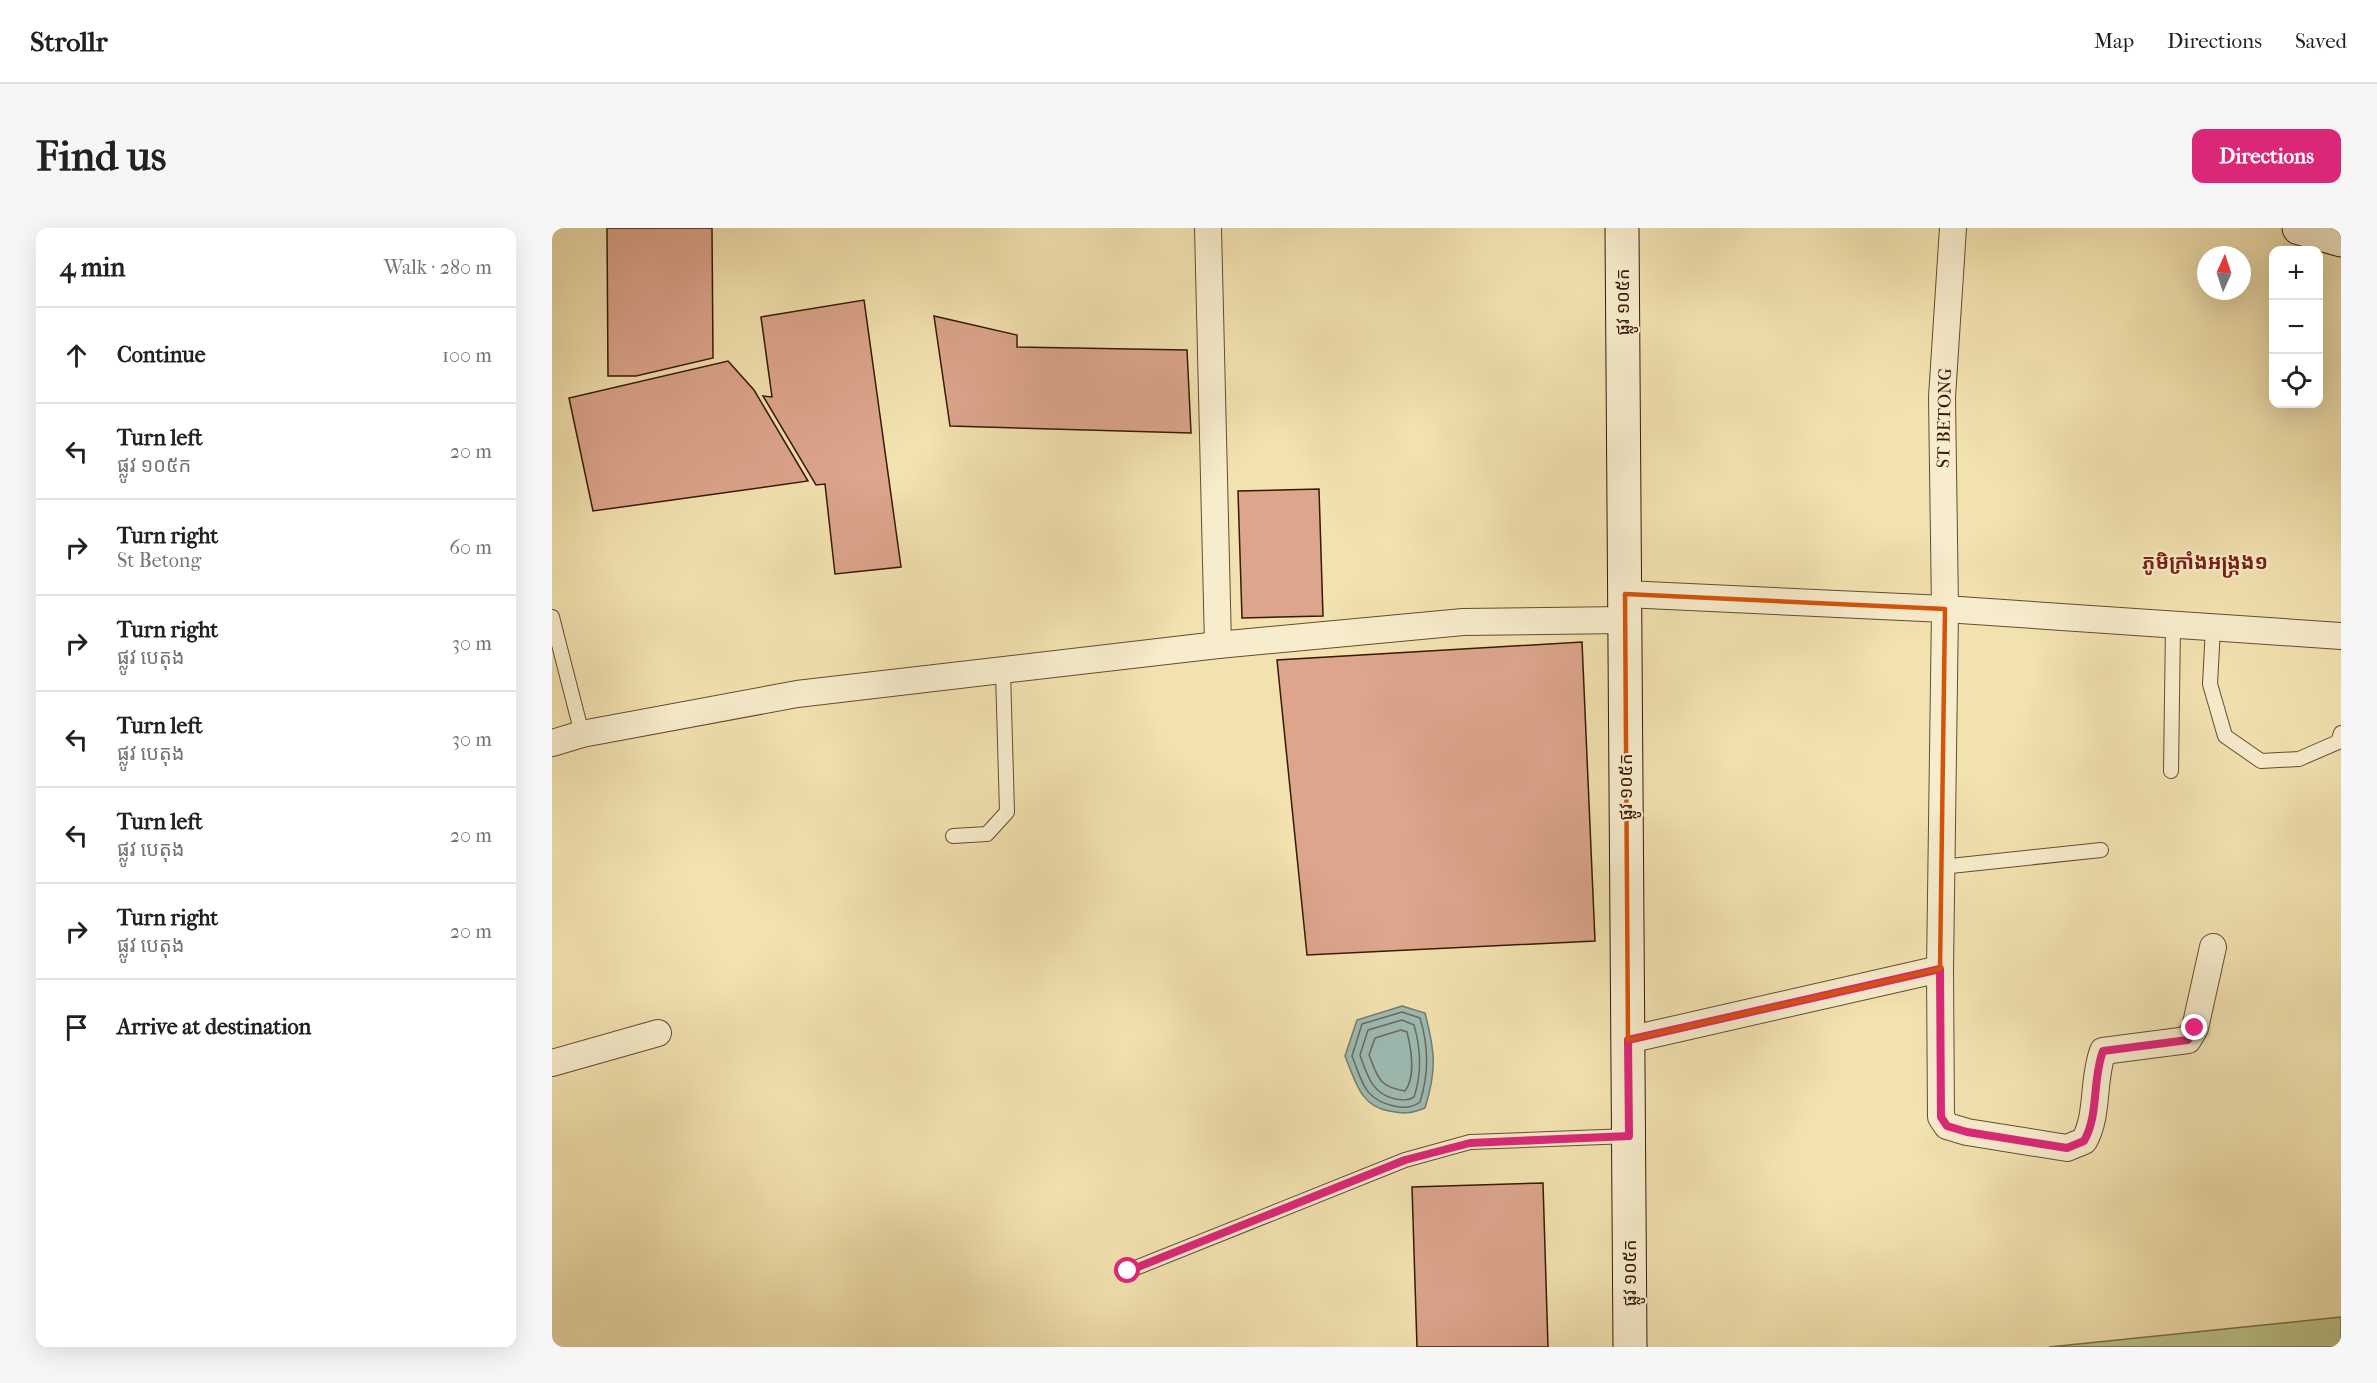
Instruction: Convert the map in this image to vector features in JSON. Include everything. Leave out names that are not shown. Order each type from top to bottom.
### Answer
[{"type":"main road","name":"ផ្លូវ ១០៥ក","points":[[1622,228],[1630,1347]]},
{"type":"main road","points":[[2299,228],[2341,240]]},
{"type":"street","points":[[1208,228],[1218,645]]},
{"type":"street","name":"ST BETONG","points":[[1953,228],[1942,397],[1945,609],[1940,969],[1941,1117],[1947,1126],[1967,1132],[2067,1148],[2084,1141],[2090,1130],[2097,1067],[2103,1051],[2188,1040],[2195,1028],[2213,947]]},
{"type":"street","points":[[552,743],[582,734],[797,694],[1003,672],[1218,645],[1625,607],[1945,609],[2341,636]]},
{"type":"street","points":[[1628,1040],[1940,969]]},
{"type":"street","points":[[552,1063],[658,1033]]},
{"type":"lane","points":[[552,616],[582,734]]},
{"type":"lane","points":[[2171,771],[2173,626]]},
{"type":"lane","points":[[2213,628],[2210,684],[2225,736],[2261,761],[2299,759],[2338,741],[2341,733]]},
{"type":"lane","points":[[953,836],[987,834],[1007,812],[1003,672]]},
{"type":"lane","points":[[1941,867],[2101,850]]},
{"type":"lane","points":[[1128,1271],[1416,1157],[1470,1143],[1629,1136]]},
{"type":"highlighted area","points":[[1625,594],[1945,609],[1940,969],[1628,1040]]},
{"type":"green space","points":[[2341,1317],[2341,1347],[2049,1347]]},
{"type":"water","points":[[1402,1006],[1425,1013],[1433,1050],[1433,1071],[1425,1108],[1407,1113],[1389,1111],[1371,1104],[1360,1091],[1345,1056],[1357,1020]]},
{"type":"building","points":[[607,228],[712,228],[713,358],[636,376],[608,376]]},
{"type":"building","points":[[864,300],[901,567],[835,574],[825,484],[816,485],[763,396],[772,397],[761,317]]},
{"type":"building","points":[[934,316],[1017,335],[1017,347],[1187,350],[1191,433],[950,426]]},
{"type":"building","points":[[728,361],[754,390],[808,481],[593,511],[569,398]]},
{"type":"building","points":[[1319,489],[1323,616],[1242,618],[1238,491]]},
{"type":"building","points":[[1582,642],[1595,941],[1307,955],[1277,660]]},
{"type":"building","points":[[1543,1183],[1548,1347],[1417,1347],[1412,1187]]},
{"type":"district","name":"ភូមិក្រាំងអង្រ្កង១","points":[[2205,562]]},
{"type":"route","points":[[1128,1271],[1405,1160],[1470,1143],[1629,1136],[1628,1040],[1940,969],[1941,1117],[1947,1126],[1967,1132],[2067,1148],[2084,1141],[2090,1130],[2097,1067],[2103,1051],[2188,1040],[2195,1028]]}]
